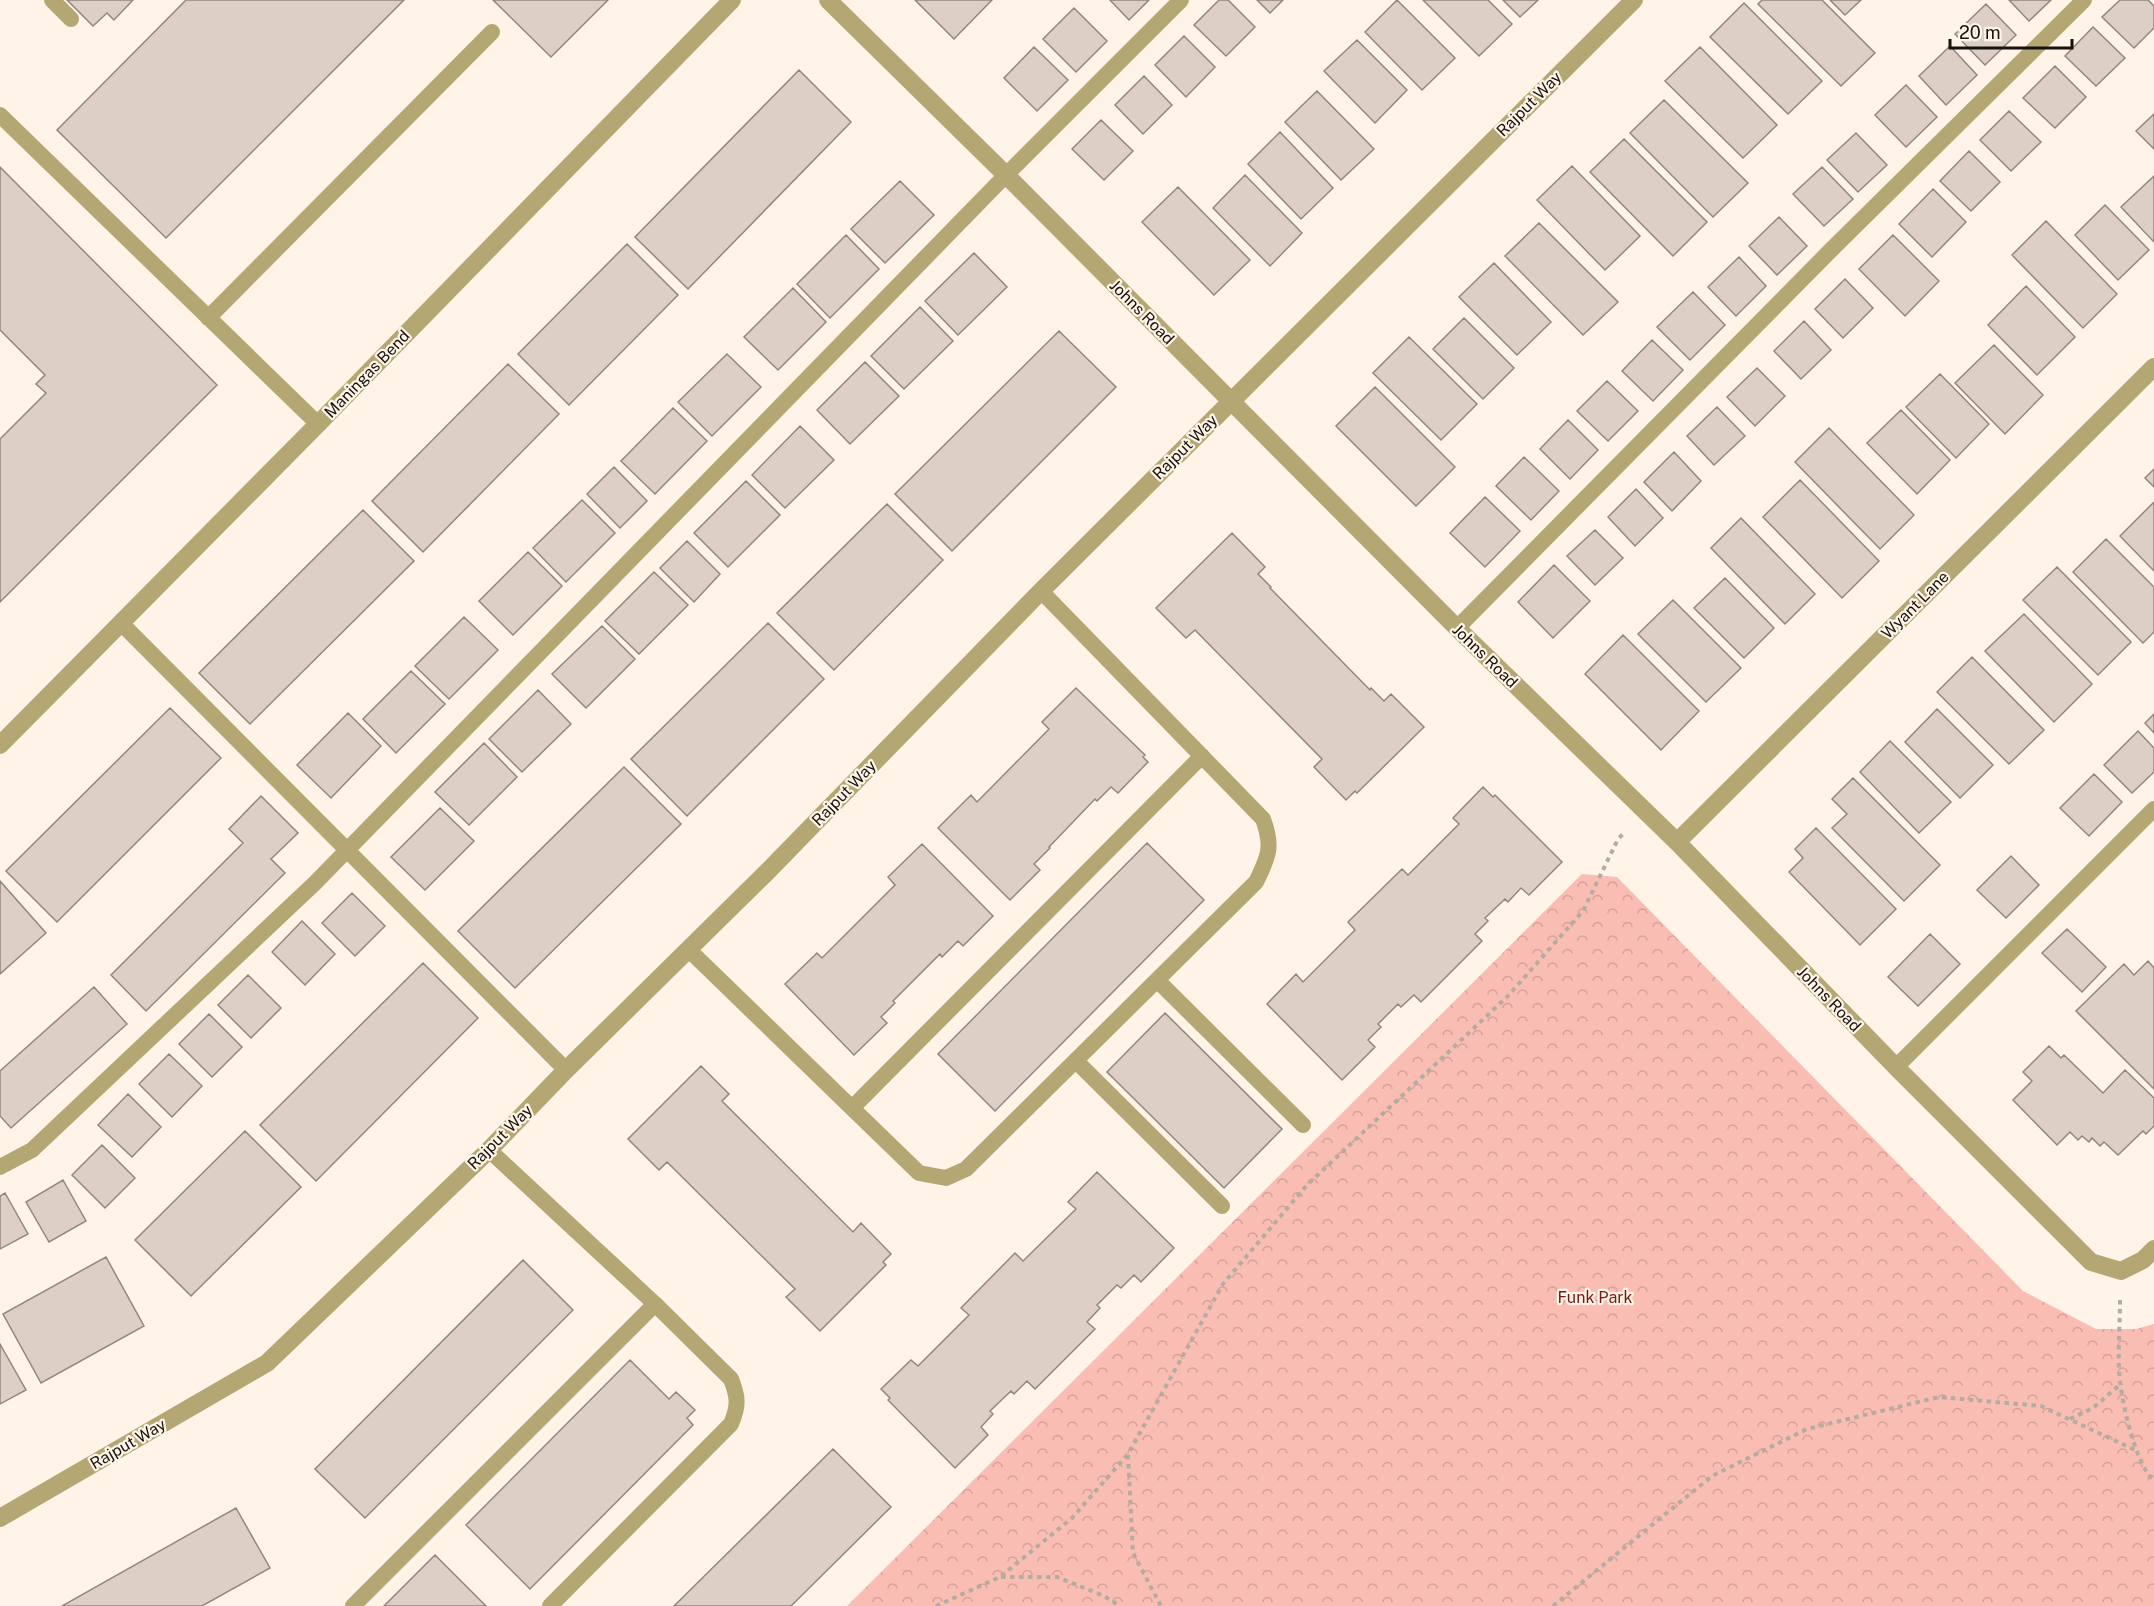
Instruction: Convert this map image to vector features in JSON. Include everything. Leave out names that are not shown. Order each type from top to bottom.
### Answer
[{"type":"street","name":"Maningas Bend","points":[[0,745],[318,424],[732,0]]},
{"type":"street","name":"Johns Road","points":[[828,0],[1006,175],[1457,628],[1677,842],[1896,1067],[2091,1262],[2121,1271],[2143,1260],[2154,1249]]},
{"type":"street","name":"Rajput Way","points":[[0,1518],[267,1364],[489,1150],[566,1070],[765,874],[1041,591],[1634,0]]},
{"type":"street","name":"Wyant Lane","points":[[1677,842],[2154,367]]},
{"type":"lane","points":[[52,0],[71,19]]},
{"type":"lane","points":[[0,1167],[32,1150],[315,883],[1006,175],[1181,0]]},
{"type":"lane","points":[[1457,628],[1828,253],[2084,0]]},
{"type":"lane","points":[[208,318],[492,32]]},
{"type":"lane","points":[[0,115],[318,424]]},
{"type":"lane","points":[[688,950],[919,1173],[946,1178],[966,1169],[1256,882],[1269,857],[1269,835],[1263,819],[1041,591]]},
{"type":"lane","points":[[121,623],[566,1070]]},
{"type":"lane","points":[[852,1108],[1202,756]]},
{"type":"lane","points":[[1896,1067],[2154,809]]},
{"type":"lane","points":[[1157,980],[1303,1125]]},
{"type":"lane","points":[[1076,1061],[1222,1206]]},
{"type":"lane","points":[[489,1150],[655,1304],[730,1379],[736,1392],[738,1408],[731,1424],[550,1606]]},
{"type":"lane","points":[[353,1606],[655,1304]]},
{"type":"path","points":[[936,1606],[1000,1577],[1072,1518],[1128,1454],[1223,1284],[1307,1185],[1507,997],[1583,911],[1618,839],[1645,812]]},
{"type":"path","points":[[2120,1324],[2119,1371],[2135,1450],[2148,1476],[2154,1481]]},
{"type":"path","points":[[2069,1420],[2093,1408],[2122,1383]]},
{"type":"path","points":[[1553,1606],[1712,1476],[1807,1429],[1939,1397],[2041,1406],[2135,1450]]},
{"type":"path","points":[[1128,1454],[1133,1553],[1161,1606]]},
{"type":"path","points":[[1000,1577],[1057,1577],[1104,1596],[1120,1606]]},
{"type":"green space","name":"Funk Park","points":[[1582,874],[1617,877],[2023,1291],[2096,1329],[2136,1329],[2154,1324],[2154,1606],[847,1606]]},
{"type":"building","points":[[67,0],[133,0],[114,20],[107,13],[93,26]]},
{"type":"building","points":[[186,0],[404,0],[166,238],[57,130]]},
{"type":"building","points":[[493,0],[608,0],[551,57]]},
{"type":"building","points":[[915,0],[992,0],[954,39]]},
{"type":"building","points":[[1110,0],[1149,0],[1129,20]]},
{"type":"building","points":[[1219,0],[1228,0],[1255,27],[1226,56],[1194,25]]},
{"type":"building","points":[[1257,0],[1283,0],[1270,13]]},
{"type":"building","points":[[1397,0],[1455,58],[1422,90],[1365,32]]},
{"type":"building","points":[[1423,0],[1488,0],[1512,24],[1479,56]]},
{"type":"building","points":[[1503,0],[1538,0],[1520,17]]},
{"type":"building","points":[[1762,0],[1822,0],[1875,53],[1841,86],[1758,4]]},
{"type":"building","points":[[1830,0],[1861,0],[1845,15]]},
{"type":"building","points":[[2009,0],[2051,0],[2029,21]]},
{"type":"building","points":[[2120,0],[2148,0],[2154,6],[2154,28],[2134,48],[2102,17]]},
{"type":"building","points":[[1744,3],[1822,81],[1788,114],[1710,37]]},
{"type":"building","points":[[1986,4],[2016,35],[1985,65],[1955,34]]},
{"type":"building","points":[[1074,8],[1107,41],[1076,72],[1043,39]]},
{"type":"building","points":[[2093,27],[2125,58],[2096,86],[2065,56]]},
{"type":"building","points":[[1184,36],[1215,67],[1186,97],[1155,65]]},
{"type":"building","points":[[1357,40],[1407,90],[1375,123],[1324,71]]},
{"type":"building","points":[[1950,46],[1977,75],[1946,105],[1919,76]]},
{"type":"building","points":[[1034,47],[1068,80],[1037,111],[1004,78]]},
{"type":"building","points":[[1700,47],[1777,125],[1743,158],[1665,81]]},
{"type":"building","points":[[2055,66],[2086,97],[2055,128],[2023,98]]},
{"type":"building","points":[[799,70],[851,122],[688,289],[635,237]]},
{"type":"building","points":[[1144,76],[1172,105],[1143,134],[1115,105]]},
{"type":"building","points":[[1906,85],[1937,117],[1906,147],[1875,115]]},
{"type":"building","points":[[1317,91],[1374,149],[1341,180],[1285,122]]},
{"type":"building","points":[[1664,100],[1748,183],[1713,217],[1630,133]]},
{"type":"building","points":[[2009,111],[2041,142],[2011,171],[1980,140]]},
{"type":"building","points":[[2154,114],[2154,149],[2136,131]]},
{"type":"building","points":[[1101,120],[1133,151],[1104,180],[1072,149]]},
{"type":"building","points":[[1280,132],[1333,188],[1301,219],[1248,164]]},
{"type":"building","points":[[1856,133],[1887,165],[1858,192],[1827,160]]},
{"type":"building","points":[[1624,139],[1707,222],[1673,256],[1590,172]]},
{"type":"building","points":[[1969,151],[2000,182],[1971,211],[1940,181]]},
{"type":"building","points":[[1572,166],[1640,236],[1605,270],[1537,200]]},
{"type":"building","points":[[0,167],[217,385],[0,602],[0,439],[46,393],[36,384],[45,375],[0,330]]},
{"type":"building","points":[[1822,167],[1853,199],[1824,226],[1793,194]]},
{"type":"building","points":[[1245,175],[1302,233],[1270,266],[1213,208]]},
{"type":"building","points":[[2154,176],[2154,242],[2121,207]]},
{"type":"building","points":[[900,181],[934,215],[885,263],[851,229]]},
{"type":"building","points":[[1178,187],[1250,260],[1214,295],[1142,222]]},
{"type":"building","points":[[1933,189],[1966,222],[1932,257],[1899,224]]},
{"type":"building","points":[[2105,205],[2149,250],[2118,280],[2075,235]]},
{"type":"building","points":[[1779,217],[1807,246],[1777,275],[1749,246]]},
{"type":"building","points":[[2046,221],[2117,294],[2083,328],[2012,255]]},
{"type":"building","points":[[1539,223],[1618,302],[1583,335],[1505,256]]},
{"type":"building","points":[[846,235],[879,269],[830,318],[797,284]]},
{"type":"building","points":[[1893,235],[1939,281],[1905,316],[1859,269]]},
{"type":"building","points":[[627,244],[678,295],[569,405],[518,354]]},
{"type":"building","points":[[974,253],[1007,287],[958,335],[925,301]]},
{"type":"building","points":[[1739,257],[1766,286],[1736,316],[1708,287]]},
{"type":"building","points":[[1494,263],[1551,322],[1517,355],[1459,297]]},
{"type":"building","points":[[1845,279],[1873,308],[1843,338],[1815,309]]},
{"type":"building","points":[[2026,286],[2075,337],[2037,375],[1988,325]]},
{"type":"building","points":[[793,288],[826,322],[778,370],[744,337]]},
{"type":"building","points":[[1693,292],[1725,325],[1690,360],[1657,327]]},
{"type":"building","points":[[920,307],[953,341],[904,389],[871,356]]},
{"type":"building","points":[[1464,318],[1514,368],[1483,399],[1433,349]]},
{"type":"building","points":[[1804,321],[1831,350],[1801,379],[1774,351]]},
{"type":"building","points":[[1059,331],[1116,387],[952,551],[895,494]]},
{"type":"building","points":[[1409,337],[1477,404],[1441,440],[1373,373]]},
{"type":"building","points":[[1652,340],[1683,370],[1653,401],[1622,371]]},
{"type":"building","points":[[1994,345],[2043,395],[2005,434],[1955,383]]},
{"type":"building","points":[[727,354],[761,387],[712,436],[678,402]]},
{"type":"building","points":[[865,362],[899,396],[850,444],[817,410]]},
{"type":"building","points":[[508,364],[559,414],[423,552],[372,501]]},
{"type":"building","points":[[1757,368],[1785,396],[1755,426],[1727,397]]},
{"type":"building","points":[[1940,374],[1989,424],[1956,458],[1906,407]]},
{"type":"building","points":[[1607,381],[1638,411],[1608,441],[1577,411]]},
{"type":"building","points":[[1375,387],[1455,467],[1416,506],[1336,426]]},
{"type":"building","points":[[1717,407],[1745,436],[1714,465],[1687,436]]},
{"type":"building","points":[[673,408],[707,441],[655,494],[621,461]]},
{"type":"building","points":[[1901,410],[1950,460],[1917,494],[1867,443]]},
{"type":"building","points":[[1568,420],[1598,450],[1570,479],[1540,449]]},
{"type":"building","points":[[800,426],[834,460],[785,508],[752,475]]},
{"type":"building","points":[[1829,428],[1914,515],[1880,549],[1795,462]]},
{"type":"building","points":[[1674,452],[1701,481],[1672,511],[1644,482]]},
{"type":"building","points":[[1524,457],[1559,491],[1531,520],[1496,486]]},
{"type":"building","points":[[614,467],[647,501],[620,528],[587,494]]},
{"type":"building","points":[[2154,469],[2154,487],[2145,478]]},
{"type":"building","points":[[1800,480],[1879,561],[1842,598],[1763,517]]},
{"type":"building","points":[[746,481],[780,515],[728,567],[694,533]]},
{"type":"building","points":[[1636,489],[1663,518],[1635,546],[1608,517]]},
{"type":"building","points":[[1485,497],[1520,531],[1485,567],[1450,533]]},
{"type":"building","points":[[582,500],[615,533],[566,582],[533,548]]},
{"type":"building","points":[[2154,502],[2154,571],[2120,536]]},
{"type":"building","points":[[887,504],[943,560],[834,670],[777,613]]},
{"type":"building","points":[[363,510],[414,561],[250,724],[199,673]]},
{"type":"building","points":[[1741,518],[1815,594],[1785,624],[1711,548]]},
{"type":"building","points":[[1595,530],[1623,558],[1595,585],[1567,556]]},
{"type":"building","points":[[1232,533],[1265,567],[1258,574],[1270,588],[1370,690],[1371,688],[1384,701],[1391,694],[1424,727],[1357,793],[1355,791],[1346,800],[1314,767],[1322,759],[1195,630],[1186,638],[1156,608]]},
{"type":"building","points":[[2106,539],[2154,587],[2154,632],[2143,643],[2073,572]]},
{"type":"building","points":[[687,541],[720,574],[694,602],[660,568]]},
{"type":"building","points":[[528,552],[562,586],[513,635],[479,601]]},
{"type":"building","points":[[1554,565],[1590,601],[1553,638],[1518,602]]},
{"type":"building","points":[[2057,567],[2131,642],[2098,675],[2023,600]]},
{"type":"building","points":[[654,572],[688,605],[639,654],[605,621]]},
{"type":"building","points":[[1725,578],[1774,628],[1744,658],[1694,608]]},
{"type":"building","points":[[1673,600],[1741,668],[1706,702],[1638,634]]},
{"type":"building","points":[[2024,614],[2092,684],[2054,722],[1985,651]]},
{"type":"building","points":[[464,617],[498,650],[449,699],[415,666]]},
{"type":"building","points":[[768,623],[824,679],[687,816],[631,759]]},
{"type":"building","points":[[602,626],[635,659],[586,708],[552,674]]},
{"type":"building","points":[[1623,635],[1699,711],[1661,750],[1585,674]]},
{"type":"building","points":[[1972,657],[2044,730],[2009,764],[1937,692]]},
{"type":"building","points":[[411,671],[445,704],[396,753],[363,719]]},
{"type":"building","points":[[1076,688],[1145,755],[1143,757],[1148,762],[1118,793],[1111,787],[1097,801],[1095,799],[1034,864],[1040,870],[1010,900],[938,828],[971,795],[977,802],[1049,729],[1042,722]]},
{"type":"building","points":[[538,690],[571,724],[522,772],[489,739]]},
{"type":"building","points":[[170,708],[221,758],[57,922],[6,871]]},
{"type":"building","points":[[1937,709],[1993,765],[1960,798],[1905,742]]},
{"type":"building","points":[[348,713],[381,746],[331,798],[297,765]]},
{"type":"building","points":[[2154,714],[2154,733],[2145,723]]},
{"type":"building","points":[[2138,731],[2154,748],[2154,772],[2132,793],[2104,765]]},
{"type":"building","points":[[1890,741],[1951,802],[1919,833],[1860,772]]},
{"type":"building","points":[[484,743],[517,777],[469,825],[435,792]]},
{"type":"building","points":[[624,767],[681,824],[515,988],[458,931]]},
{"type":"building","points":[[2094,774],[2122,802],[2089,836],[2060,808]]},
{"type":"building","points":[[1853,778],[1940,865],[1904,901],[1832,828],[1847,814],[1832,799]]},
{"type":"building","points":[[1483,787],[1493,797],[1495,795],[1562,862],[1529,895],[1521,888],[1508,902],[1505,899],[1485,918],[1488,921],[1475,934],[1482,941],[1421,1002],[1414,995],[1401,1007],[1398,1004],[1378,1024],[1381,1027],[1368,1040],[1375,1047],[1342,1080],[1267,1004],[1296,974],[1303,982],[1355,930],[1348,922],[1402,869],[1408,875],[1459,824],[1453,818]]},
{"type":"building","points":[[261,796],[298,833],[271,859],[285,873],[146,1011],[111,975],[243,843],[229,829]]},
{"type":"building","points":[[440,808],[474,841],[425,890],[391,857]]},
{"type":"building","points":[[1816,828],[1896,909],[1860,945],[1789,872],[1803,858],[1795,849]]},
{"type":"building","points":[[1147,843],[1204,900],[995,1111],[938,1054]]},
{"type":"building","points":[[922,844],[993,916],[963,946],[958,941],[942,957],[940,954],[893,1001],[895,1003],[881,1017],[887,1023],[854,1055],[785,984],[817,953],[822,958],[895,885],[888,877]]},
{"type":"building","points":[[2011,856],[2039,885],[2006,918],[1977,890]]},
{"type":"building","points":[[0,881],[46,933],[0,974]]},
{"type":"building","points":[[352,893],[385,926],[355,956],[322,923]]},
{"type":"building","points":[[302,921],[335,954],[305,985],[272,952]]},
{"type":"building","points":[[2067,929],[2106,967],[2082,992],[2042,953]]},
{"type":"building","points":[[1930,934],[1960,964],[1918,1006],[1888,977]]},
{"type":"building","points":[[2148,961],[2154,968],[2154,1089],[2076,1011],[2124,964],[2134,975]]},
{"type":"building","points":[[423,963],[478,1018],[316,1181],[260,1125]]},
{"type":"building","points":[[248,975],[281,1008],[251,1038],[218,1005]]},
{"type":"building","points":[[94,987],[127,1024],[11,1128],[0,1116],[0,1071]]},
{"type":"building","points":[[1165,1013],[1282,1129],[1224,1188],[1107,1072]]},
{"type":"building","points":[[209,1014],[242,1047],[212,1077],[179,1044]]},
{"type":"building","points":[[2049,1046],[2061,1058],[2064,1055],[2103,1093],[2125,1070],[2154,1098],[2154,1126],[2146,1134],[2143,1131],[2118,1155],[2104,1142],[2100,1146],[2092,1138],[2089,1142],[2082,1136],[2078,1140],[2070,1132],[2057,1145],[2013,1100],[2032,1081],[2023,1072]]},
{"type":"building","points":[[169,1054],[202,1086],[172,1117],[139,1084]]},
{"type":"building","points":[[701,1066],[729,1094],[722,1101],[853,1232],[861,1223],[891,1254],[883,1262],[886,1265],[820,1331],[786,1297],[795,1289],[667,1162],[659,1170],[628,1139]]},
{"type":"building","points":[[128,1094],[161,1127],[132,1157],[98,1125]]},
{"type":"building","points":[[245,1131],[301,1187],[191,1296],[135,1240]]},
{"type":"building","points":[[102,1145],[135,1178],[105,1208],[72,1175]]},
{"type":"building","points":[[1097,1172],[1174,1248],[1141,1282],[1134,1275],[1121,1288],[1117,1285],[1097,1305],[1100,1308],[1087,1322],[1095,1329],[1035,1389],[1027,1381],[1014,1394],[1011,1391],[990,1411],[993,1414],[981,1427],[988,1435],[955,1468],[888,1400],[890,1398],[881,1389],[911,1360],[918,1366],[969,1315],[961,1308],[1015,1253],[1023,1261],[1076,1209],[1068,1202]]},
{"type":"building","points":[[63,1180],[86,1221],[49,1242],[26,1202]]},
{"type":"building","points":[[5,1193],[28,1234],[0,1249],[0,1196]]},
{"type":"building","points":[[106,1257],[144,1326],[41,1383],[3,1314]]},
{"type":"building","points":[[523,1260],[573,1310],[365,1518],[315,1469]]},
{"type":"building","points":[[0,1344],[26,1390],[0,1404]]},
{"type":"building","points":[[630,1360],[669,1399],[676,1392],[695,1410],[687,1418],[693,1425],[530,1589],[466,1525]]},
{"type":"building","points":[[833,1449],[891,1507],[791,1606],[674,1606]]},
{"type":"building","points":[[236,1508],[270,1568],[202,1606],[62,1606]]},
{"type":"building","points":[[435,1555],[486,1606],[384,1606]]}]
